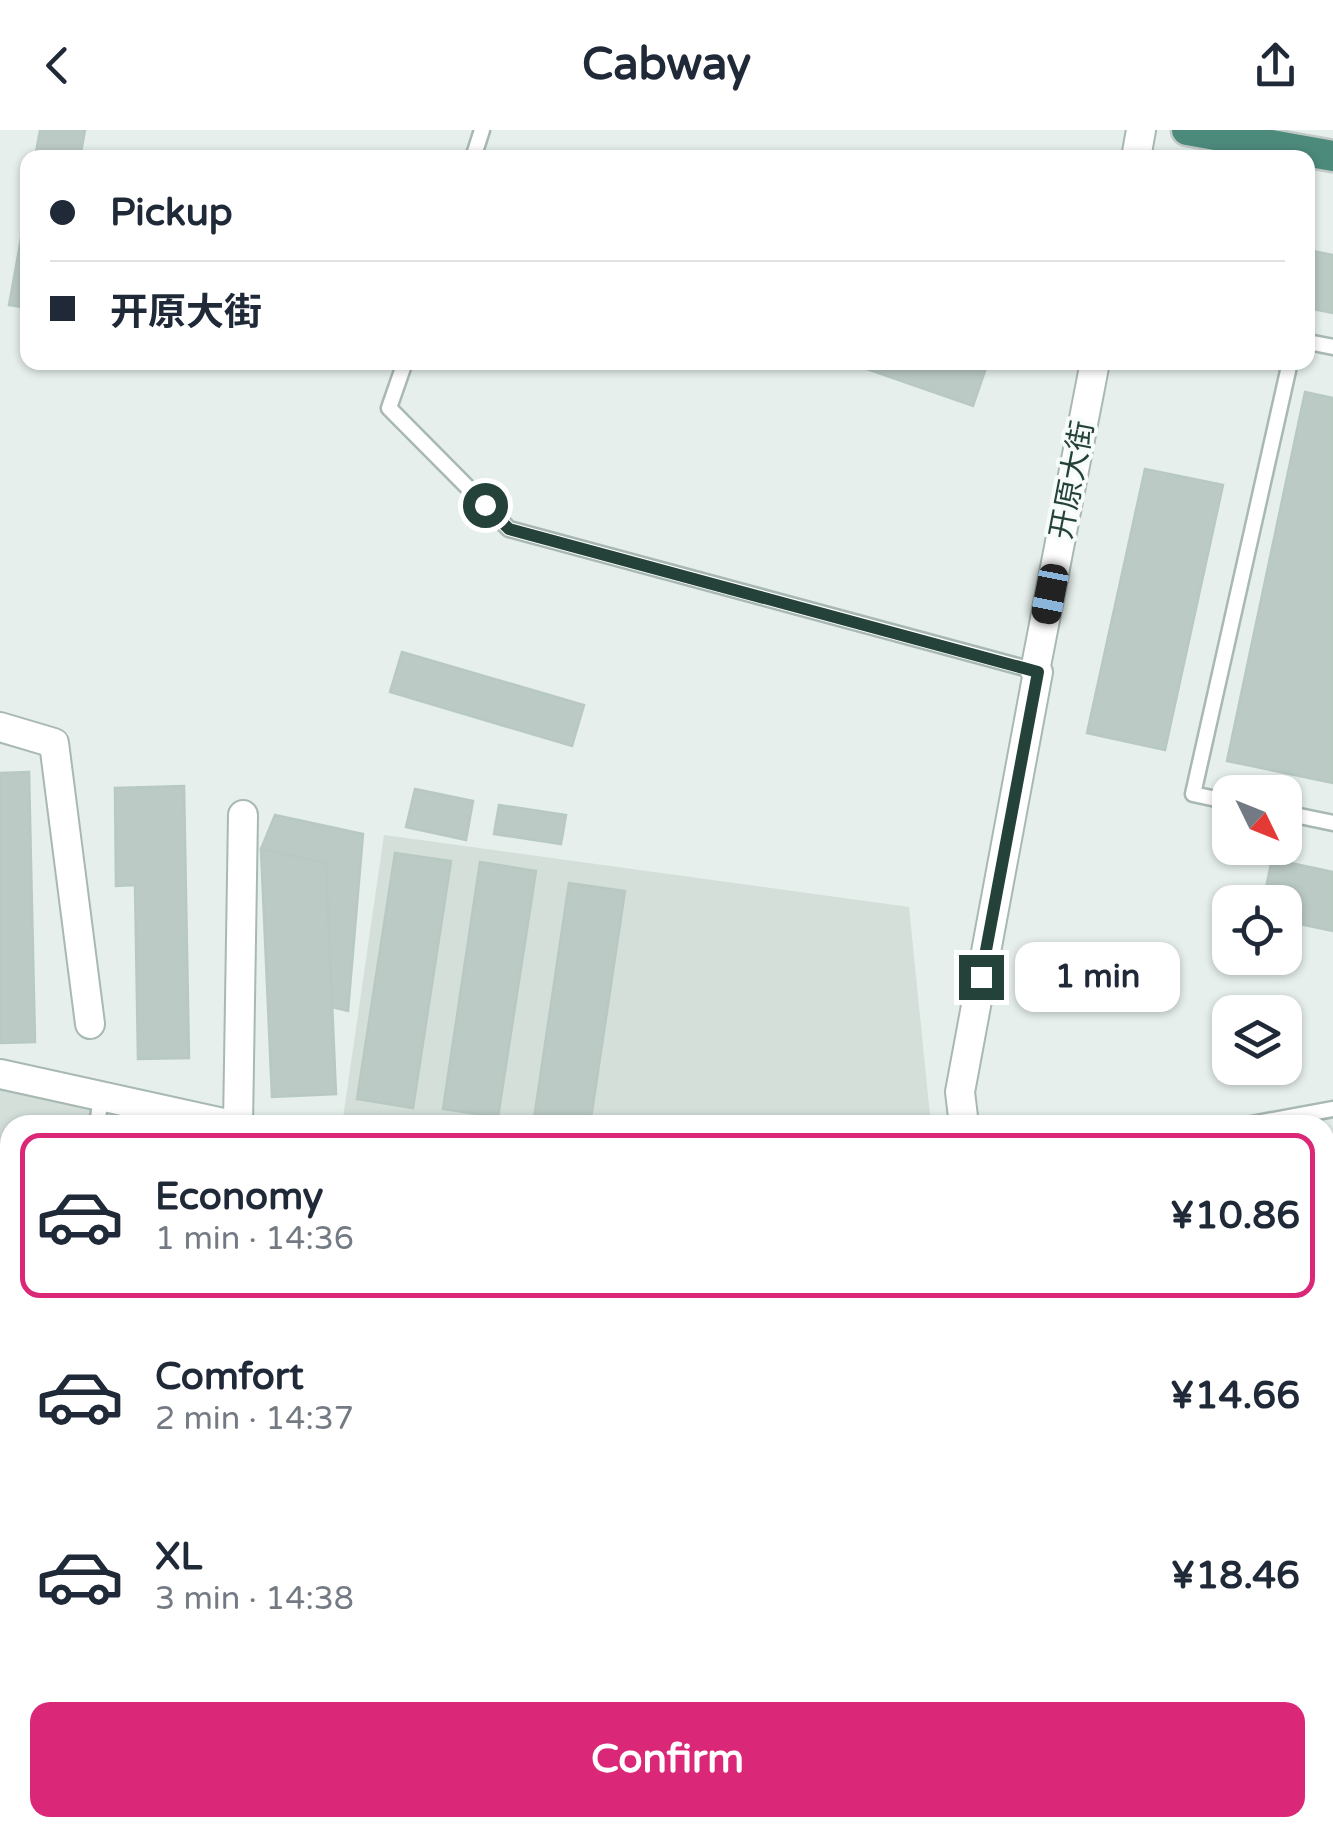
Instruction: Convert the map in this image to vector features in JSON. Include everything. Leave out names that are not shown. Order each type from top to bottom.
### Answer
[{"type":"highway","points":[[1188,130],[1300,150]]},
{"type":"street","name":"开原大街","points":[[963,1115],[960,1092],[1094,370]]},
{"type":"street","points":[[0,726],[54,742],[90,1024]]},
{"type":"street","points":[[235,1115],[243,815]]},
{"type":"street","points":[[0,1074],[189,1115]]},
{"type":"lane","points":[[402,370],[389,408],[509,529],[1036,672]]},
{"type":"lane","points":[[1212,798],[1192,794],[1288,370]]},
{"type":"lane","points":[[1302,817],[1333,823]]},
{"type":"lane","points":[[98,1115],[101,1096]]},
{"type":"lane","points":[[1300,1115],[1333,1109]]},
{"type":"shaded area","points":[[384,835],[909,907],[930,1115],[343,1115]]},
{"type":"shaded area","points":[[0,1085],[218,1115],[0,1115]]},
{"type":"building","points":[[40,130],[85,130],[81,150],[36,150]]},
{"type":"building","points":[[20,244],[20,307],[9,305]]},
{"type":"building","points":[[1315,251],[1333,255],[1333,313],[1315,309]]},
{"type":"building","points":[[870,370],[985,370],[973,406]]},
{"type":"building","points":[[1305,392],[1333,398],[1333,783],[1227,761]]},
{"type":"building","points":[[1145,469],[1223,485],[1165,750],[1087,733]]},
{"type":"building","points":[[402,652],[584,705],[572,746],[390,692]]},
{"type":"building","points":[[29,772],[35,1042],[0,1043],[0,773]]},
{"type":"building","points":[[184,786],[189,1058],[138,1059],[135,885],[116,886],[115,788]]},
{"type":"building","points":[[415,789],[473,801],[466,840],[406,827]]},
{"type":"building","points":[[499,805],[566,815],[561,844],[494,834]]},
{"type":"building","points":[[275,815],[363,834],[348,1011],[332,1007],[326,863],[261,849]]},
{"type":"building","points":[[261,849],[326,863],[336,1094],[272,1097]]},
{"type":"building","points":[[395,853],[451,861],[413,1108],[357,1099]]},
{"type":"building","points":[[480,862],[536,871],[498,1115],[443,1109]]},
{"type":"building","points":[[1271,865],[1300,865],[1333,872],[1333,931],[1302,925],[1302,885],[1267,885]]},
{"type":"building","points":[[569,883],[625,891],[591,1115],[534,1115]]},
{"type":"route","points":[[485,505],[509,529],[1038,672],[981,977]]}]
